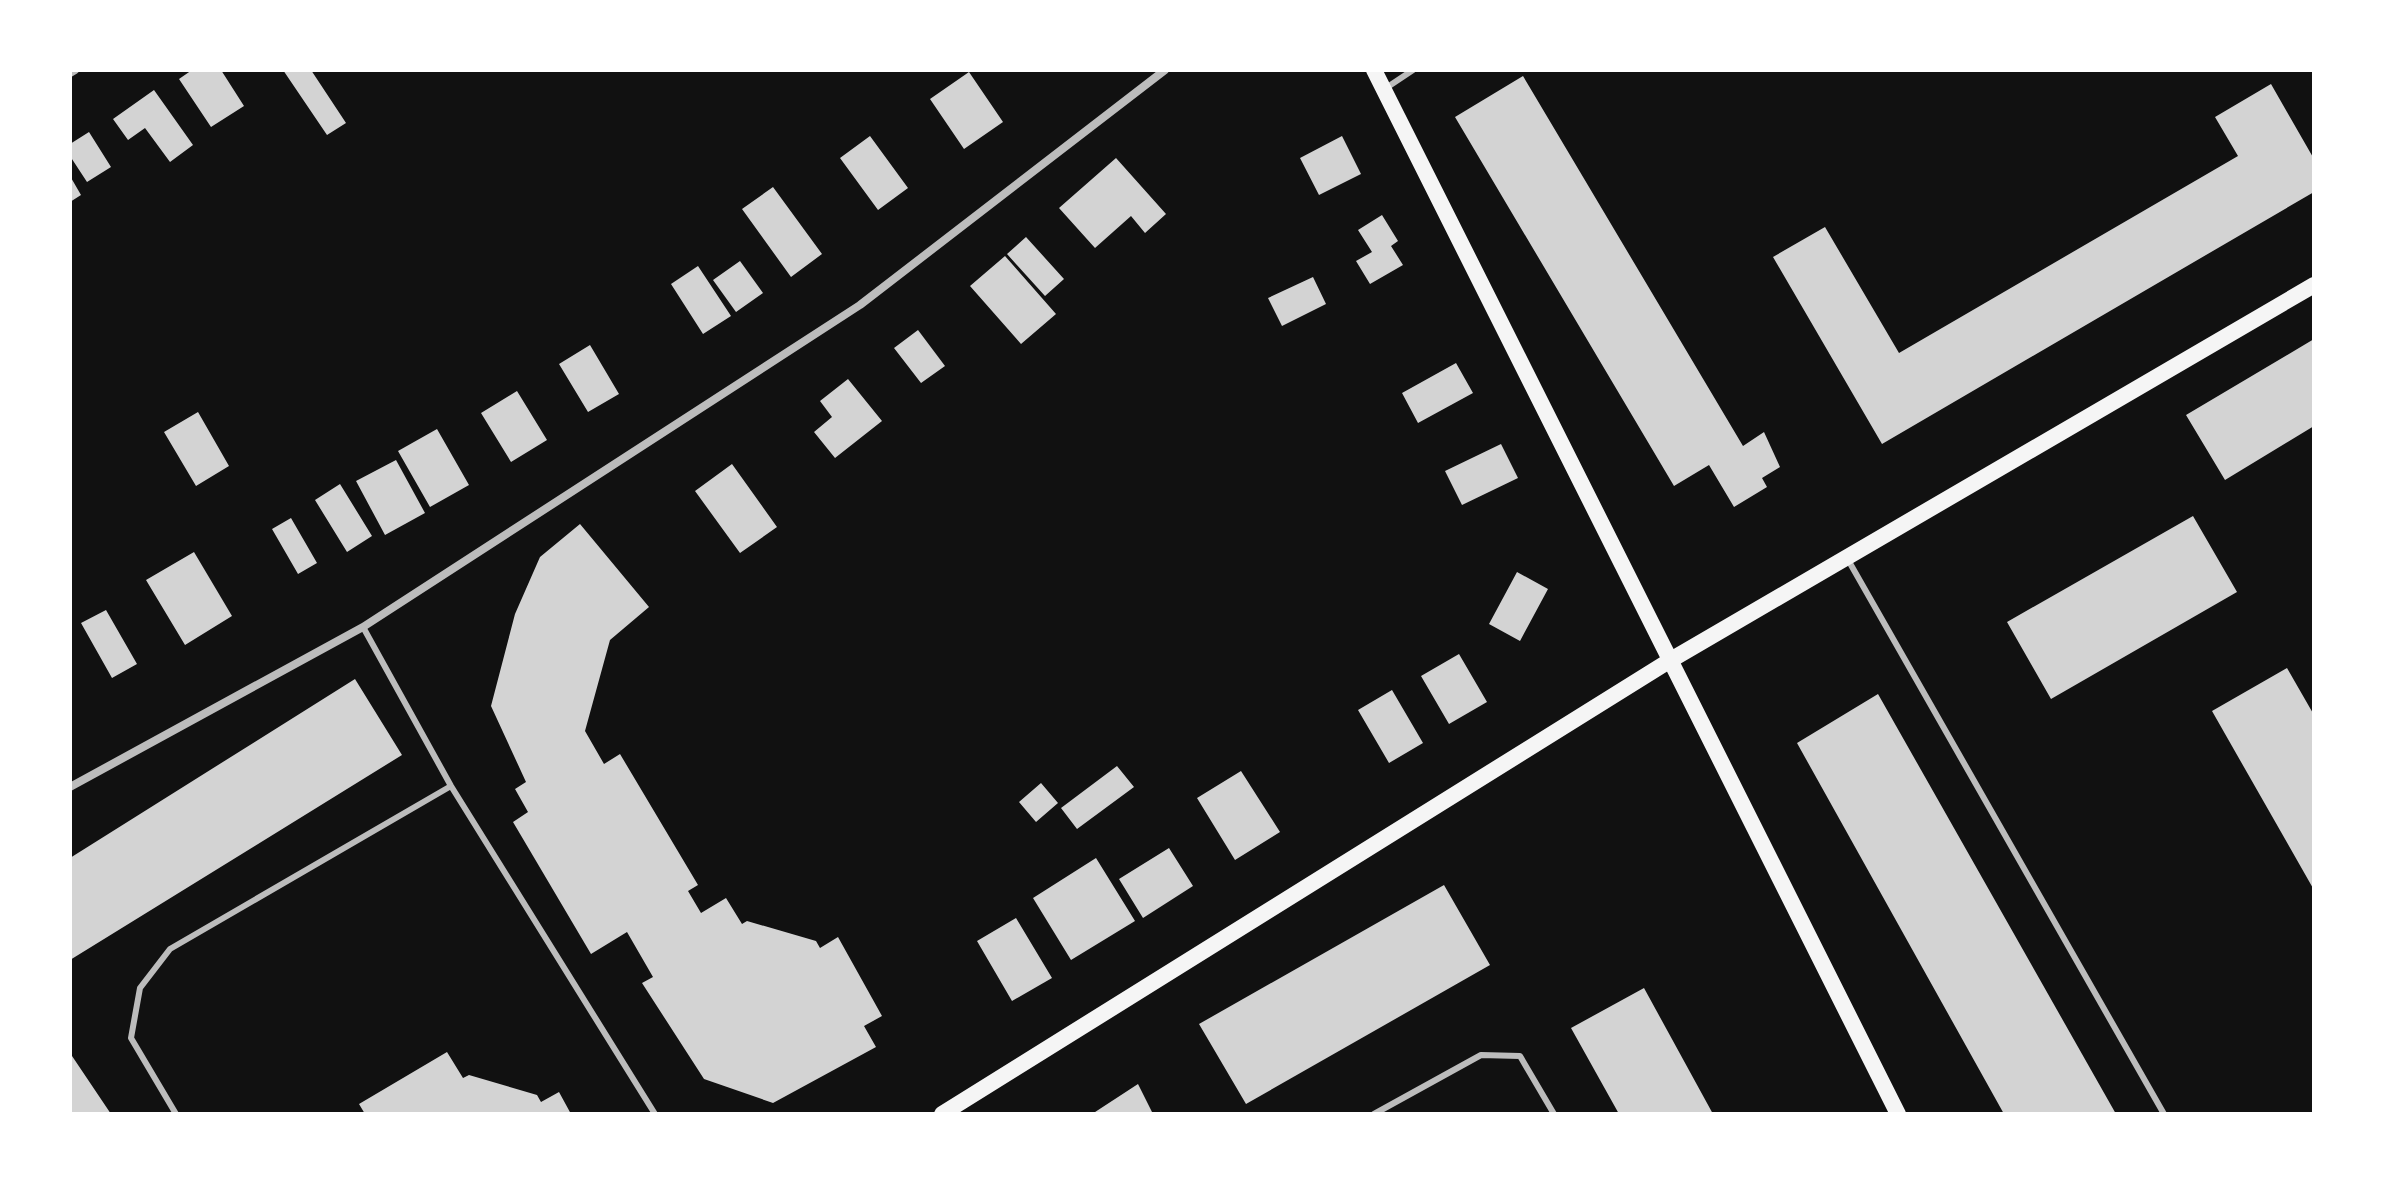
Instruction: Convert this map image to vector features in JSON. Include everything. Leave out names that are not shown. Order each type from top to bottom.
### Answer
[{"type":"main road","points":[[1374,70],[1898,1114]]},
{"type":"main road","points":[[942,1114],[1669,661],[2314,285]]},
{"type":"street","points":[[70,73],[75,70]]},
{"type":"street","points":[[70,787],[363,627],[860,305],[1165,70]]},
{"type":"lane","points":[[1384,89],[1413,70]]},
{"type":"lane","points":[[1847,558],[2164,1114]]},
{"type":"lane","points":[[363,627],[451,786],[655,1114]]},
{"type":"lane","points":[[176,1114],[131,1038],[140,988],[170,949],[451,786]]},
{"type":"lane","points":[[1374,1114],[1481,1055],[1520,1056],[1554,1114]]},
{"type":"building","points":[[192,70],[221,70],[244,106],[211,127],[179,79]]},
{"type":"building","points":[[283,70],[311,70],[346,123],[327,135]]},
{"type":"building","points":[[969,72],[1003,122],[964,149],[930,99]]},
{"type":"building","points":[[1523,76],[1743,446],[1764,432],[1780,467],[1762,478],[1767,487],[1734,507],[1709,465],[1674,486],[1455,117]]},
{"type":"building","points":[[2271,84],[2314,159],[2314,192],[1882,444],[1773,257],[1825,227],[1899,353],[2238,156],[2215,117]]},
{"type":"building","points":[[154,90],[193,145],[170,162],[145,128],[128,140],[113,119]]},
{"type":"building","points":[[89,132],[111,167],[87,182],[70,156],[70,144]]},
{"type":"building","points":[[870,136],[908,188],[878,210],[840,158]]},
{"type":"building","points":[[1342,136],[1361,174],[1319,195],[1300,158]]},
{"type":"building","points":[[1116,158],[1166,214],[1145,233],[1131,216],[1095,248],[1059,208]]},
{"type":"building","points":[[70,176],[81,195],[70,202]]},
{"type":"building","points":[[773,187],[822,254],[791,277],[742,209]]},
{"type":"building","points":[[1382,215],[1398,241],[1391,246],[1403,265],[1370,284],[1356,261],[1372,252],[1358,230]]},
{"type":"building","points":[[1026,237],[1064,279],[1045,296],[1007,254]]},
{"type":"building","points":[[1005,256],[1056,314],[1021,344],[970,286]]},
{"type":"building","points":[[740,261],[763,293],[736,312],[713,280]]},
{"type":"building","points":[[698,266],[731,316],[703,334],[671,284]]},
{"type":"building","points":[[1313,277],[1326,304],[1282,326],[1268,298]]},
{"type":"building","points":[[918,330],[945,366],[921,383],[894,348]]},
{"type":"building","points":[[2314,339],[2314,426],[2225,480],[2186,415]]},
{"type":"building","points":[[590,345],[619,394],[588,412],[559,364]]},
{"type":"building","points":[[1456,363],[1473,393],[1418,423],[1402,393]]},
{"type":"building","points":[[848,379],[882,421],[835,458],[814,432],[832,417],[820,401]]},
{"type":"building","points":[[517,391],[547,440],[511,462],[481,413]]},
{"type":"building","points":[[198,412],[229,466],[196,486],[164,432]]},
{"type":"building","points":[[437,429],[469,485],[430,507],[398,451]]},
{"type":"building","points":[[1501,444],[1518,478],[1462,505],[1445,471]]},
{"type":"building","points":[[396,460],[425,513],[385,535],[356,481]]},
{"type":"building","points":[[732,464],[777,527],[740,553],[695,491]]},
{"type":"building","points":[[340,484],[372,536],[347,552],[315,500]]},
{"type":"building","points":[[2193,516],[2237,592],[2051,699],[2007,622]]},
{"type":"building","points":[[291,518],[317,563],[298,574],[272,529]]},
{"type":"building","points":[[580,524],[649,607],[610,640],[585,731],[604,764],[620,754],[698,885],[688,891],[701,913],[726,898],[742,924],[747,921],[816,941],[820,948],[838,937],[882,1016],[864,1026],[876,1047],[773,1103],[704,1079],[642,983],[653,977],[627,932],[591,954],[513,822],[528,812],[515,789],[526,782],[491,706],[515,614],[540,557]]},
{"type":"building","points":[[194,552],[232,616],[185,645],[146,580]]},
{"type":"building","points":[[1517,572],[1548,589],[1520,641],[1489,624]]},
{"type":"building","points":[[106,610],[137,664],[112,678],[81,623]]},
{"type":"building","points":[[1459,654],[1487,702],[1449,724],[1421,676]]},
{"type":"building","points":[[2287,668],[2314,715],[2314,890],[2212,711]]},
{"type":"building","points":[[355,679],[402,755],[70,960],[70,858]]},
{"type":"building","points":[[1392,690],[1423,743],[1389,763],[1358,710]]},
{"type":"building","points":[[1878,694],[2116,1114],[2004,1114],[1797,743]]},
{"type":"building","points":[[1117,766],[1134,787],[1077,829],[1061,808]]},
{"type":"building","points":[[1241,771],[1280,832],[1235,860],[1197,798]]},
{"type":"building","points":[[1041,783],[1058,803],[1036,822],[1019,802]]},
{"type":"building","points":[[1169,848],[1193,886],[1143,918],[1119,879]]},
{"type":"building","points":[[1096,858],[1135,921],[1071,960],[1033,898]]},
{"type":"building","points":[[1444,885],[1490,965],[1246,1104],[1199,1024]]},
{"type":"building","points":[[1016,918],[1052,978],[1012,1001],[977,941]]},
{"type":"building","points":[[1644,988],[1713,1114],[1619,1114],[1571,1028]]},
{"type":"building","points":[[447,1052],[463,1078],[469,1075],[537,1095],[541,1102],[559,1092],[571,1114],[365,1114],[359,1104]]},
{"type":"building","points":[[70,1053],[111,1114],[70,1114]]},
{"type":"building","points":[[1138,1084],[1153,1114],[1092,1114]]}]
